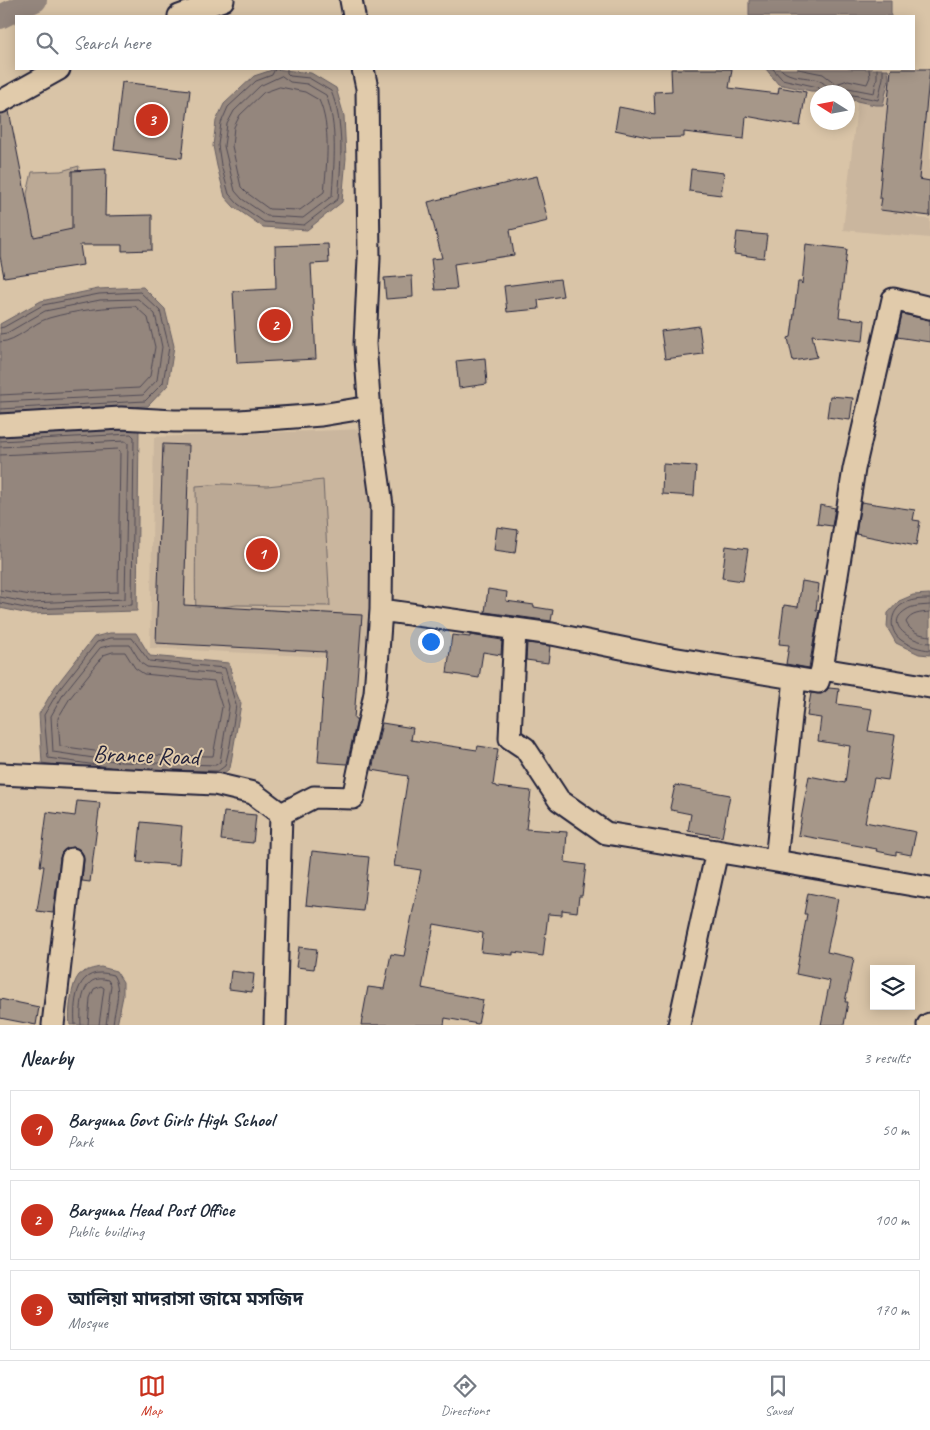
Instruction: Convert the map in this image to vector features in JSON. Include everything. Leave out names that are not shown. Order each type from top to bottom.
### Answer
[{"type":"street","points":[[182,15],[223,0]]},
{"type":"street","points":[[350,0],[354,15]]},
{"type":"street","points":[[0,102],[57,70]]},
{"type":"street","points":[[275,1025],[281,814],[314,797],[353,798],[375,693],[381,610],[382,506],[370,407],[365,344],[369,258],[367,88],[363,70]]},
{"type":"street","points":[[381,610],[552,634],[666,657],[818,682],[822,669],[854,469],[893,299],[930,308]]},
{"type":"street","points":[[0,425],[121,418],[174,421],[240,421],[321,415],[370,407]]},
{"type":"street","points":[[515,629],[510,738],[525,748],[558,800],[606,834],[776,860],[930,888]]},
{"type":"street","points":[[822,669],[930,687]]},
{"type":"street","points":[[776,860],[795,678]]},
{"type":"street","name":"Brance Road","points":[[0,774],[215,784],[253,792],[281,814]]},
{"type":"street","points":[[679,1025],[717,851]]},
{"type":"street","points":[[53,1025],[72,859]]},
{"type":"shaded area","points":[[930,65],[930,181],[921,180],[917,218],[930,219],[930,238],[843,230],[861,70],[891,70],[879,198],[916,201]],"holes":[[[881,200],[902,202],[901,212],[880,210]]]},
{"type":"shaded area","points":[[79,166],[75,199],[75,237],[30,240],[27,194],[32,172],[61,171]]},
{"type":"shaded area","points":[[366,429],[380,663],[365,659],[150,648],[154,437]]},
{"type":"shaded area","points":[[323,480],[330,606],[237,605],[196,610],[196,486],[223,484],[267,486]]},
{"type":"water","points":[[749,0],[891,0],[891,15],[749,15]]},
{"type":"water","points":[[272,70],[311,73],[336,88],[344,116],[346,158],[342,202],[307,230],[263,227],[234,207],[225,197],[213,146],[216,121],[224,104],[254,76]]},
{"type":"water","points":[[767,70],[888,70],[889,78],[883,105],[855,101],[855,85],[810,85],[810,91],[778,84]]},
{"type":"water","points":[[143,287],[165,309],[174,346],[168,385],[148,406],[0,413],[0,324],[41,301],[98,289]]},
{"type":"water","points":[[139,429],[137,611],[29,614],[0,608],[0,436]]},
{"type":"water","points":[[930,594],[930,655],[919,654],[896,643],[887,627],[888,613],[899,601],[913,595]]},
{"type":"water","points":[[110,633],[136,633],[150,656],[229,663],[241,704],[230,768],[221,776],[120,774],[42,763],[39,714],[55,687],[94,637]]},
{"type":"water","points":[[101,967],[116,971],[123,982],[123,996],[117,1025],[70,1025],[69,1013],[76,979],[84,972]]},
{"type":"building","points":[[930,69],[919,179],[930,181],[930,216],[880,210],[882,198],[879,198],[891,70]]},
{"type":"building","points":[[671,70],[732,70],[729,88],[778,94],[779,87],[806,92],[800,126],[746,116],[744,139],[684,132],[684,137],[652,138],[615,130],[619,107],[655,114],[654,92],[672,91]]},
{"type":"building","points":[[122,82],[190,90],[182,158],[114,150]]},
{"type":"building","points":[[9,111],[34,237],[72,229],[72,171],[106,169],[105,216],[152,215],[152,250],[122,251],[122,245],[80,245],[83,265],[4,277],[0,256],[0,114]]},
{"type":"building","points":[[691,169],[724,173],[721,195],[689,191]]},
{"type":"building","points":[[537,176],[548,221],[510,230],[514,255],[454,264],[457,289],[435,290],[431,259],[442,258],[428,202]]},
{"type":"building","points":[[737,232],[767,235],[764,258],[734,254]]},
{"type":"building","points":[[328,244],[329,263],[311,264],[316,359],[237,363],[233,291],[276,289],[275,246]]},
{"type":"building","points":[[806,244],[847,249],[839,317],[865,320],[863,341],[812,335],[817,357],[793,361],[788,338],[791,337],[798,282],[802,284]]},
{"type":"building","points":[[412,276],[413,297],[386,299],[384,278]]},
{"type":"building","points":[[560,279],[563,296],[538,300],[539,309],[507,312],[504,286]]},
{"type":"building","points":[[902,314],[930,320],[930,342],[897,337]]},
{"type":"building","points":[[699,326],[703,354],[665,359],[661,331]]},
{"type":"building","points":[[485,358],[487,384],[459,388],[456,361]]},
{"type":"building","points":[[830,396],[853,398],[850,420],[827,417]]},
{"type":"building","points":[[163,444],[189,445],[184,605],[362,615],[354,719],[357,719],[347,764],[318,762],[326,652],[156,643]]},
{"type":"building","points":[[663,464],[696,466],[694,496],[662,494]]},
{"type":"building","points":[[861,502],[915,510],[913,520],[920,521],[916,546],[856,534]]},
{"type":"building","points":[[820,505],[835,508],[832,526],[817,524]]},
{"type":"building","points":[[497,527],[518,530],[515,553],[494,550]]},
{"type":"building","points":[[726,546],[748,549],[743,581],[722,578]]},
{"type":"building","points":[[802,581],[819,584],[816,610],[819,610],[809,668],[786,664],[789,645],[779,644],[784,605],[798,607]]},
{"type":"building","points":[[488,589],[507,592],[506,601],[553,610],[551,621],[485,612]]},
{"type":"building","points":[[452,635],[470,637],[470,635],[502,640],[501,655],[483,652],[479,678],[447,673]]},
{"type":"building","points":[[527,643],[550,646],[548,663],[526,660]]},
{"type":"building","points":[[829,688],[839,689],[837,704],[872,709],[868,731],[895,735],[888,780],[874,778],[865,822],[916,832],[911,855],[896,852],[896,855],[876,851],[877,849],[798,835],[809,776],[845,783],[850,746],[818,741],[821,718],[807,716],[811,693],[821,694]]},
{"type":"building","points":[[382,723],[413,728],[411,740],[477,750],[478,746],[498,749],[493,785],[531,791],[526,829],[567,832],[565,862],[586,865],[582,896],[579,896],[577,912],[562,910],[562,915],[548,914],[543,956],[513,952],[513,955],[481,952],[483,933],[434,924],[422,988],[483,1000],[478,1024],[445,1018],[444,1025],[361,1025],[368,987],[384,989],[391,954],[404,956],[421,870],[394,866],[408,776],[372,770]]},
{"type":"building","points":[[675,785],[730,795],[722,837],[688,831],[691,814],[671,810],[670,808]]},
{"type":"building","points":[[77,801],[100,803],[90,882],[82,881],[83,854],[74,847],[67,848],[62,852],[60,858],[53,913],[37,911],[44,866],[40,866],[47,812],[75,816]]},
{"type":"building","points":[[224,812],[256,815],[253,843],[221,840]]},
{"type":"building","points":[[141,822],[182,826],[179,865],[137,862]]},
{"type":"building","points":[[312,851],[369,857],[363,911],[306,905]]},
{"type":"building","points":[[808,893],[838,899],[827,952],[854,958],[845,1002],[848,1002],[844,1025],[821,1025],[830,981],[796,974],[807,914],[804,914]]},
{"type":"building","points":[[299,947],[317,949],[314,969],[296,967]]},
{"type":"building","points":[[231,971],[254,974],[252,992],[229,989]]},
{"type":"building","points":[[0,999],[39,1007],[36,1025],[0,1018]]},
{"type":"waterway","points":[[0,17],[35,0]]},
{"type":"place","name":"আলিয়া মাদরাসা জামে মসজিদ","points":[[152,120]]},
{"type":"place","name":"Barguna Head Post Office","points":[[275,325]]},
{"type":"place","name":"Barguna Govt Girls High School","points":[[262,554]]}]
